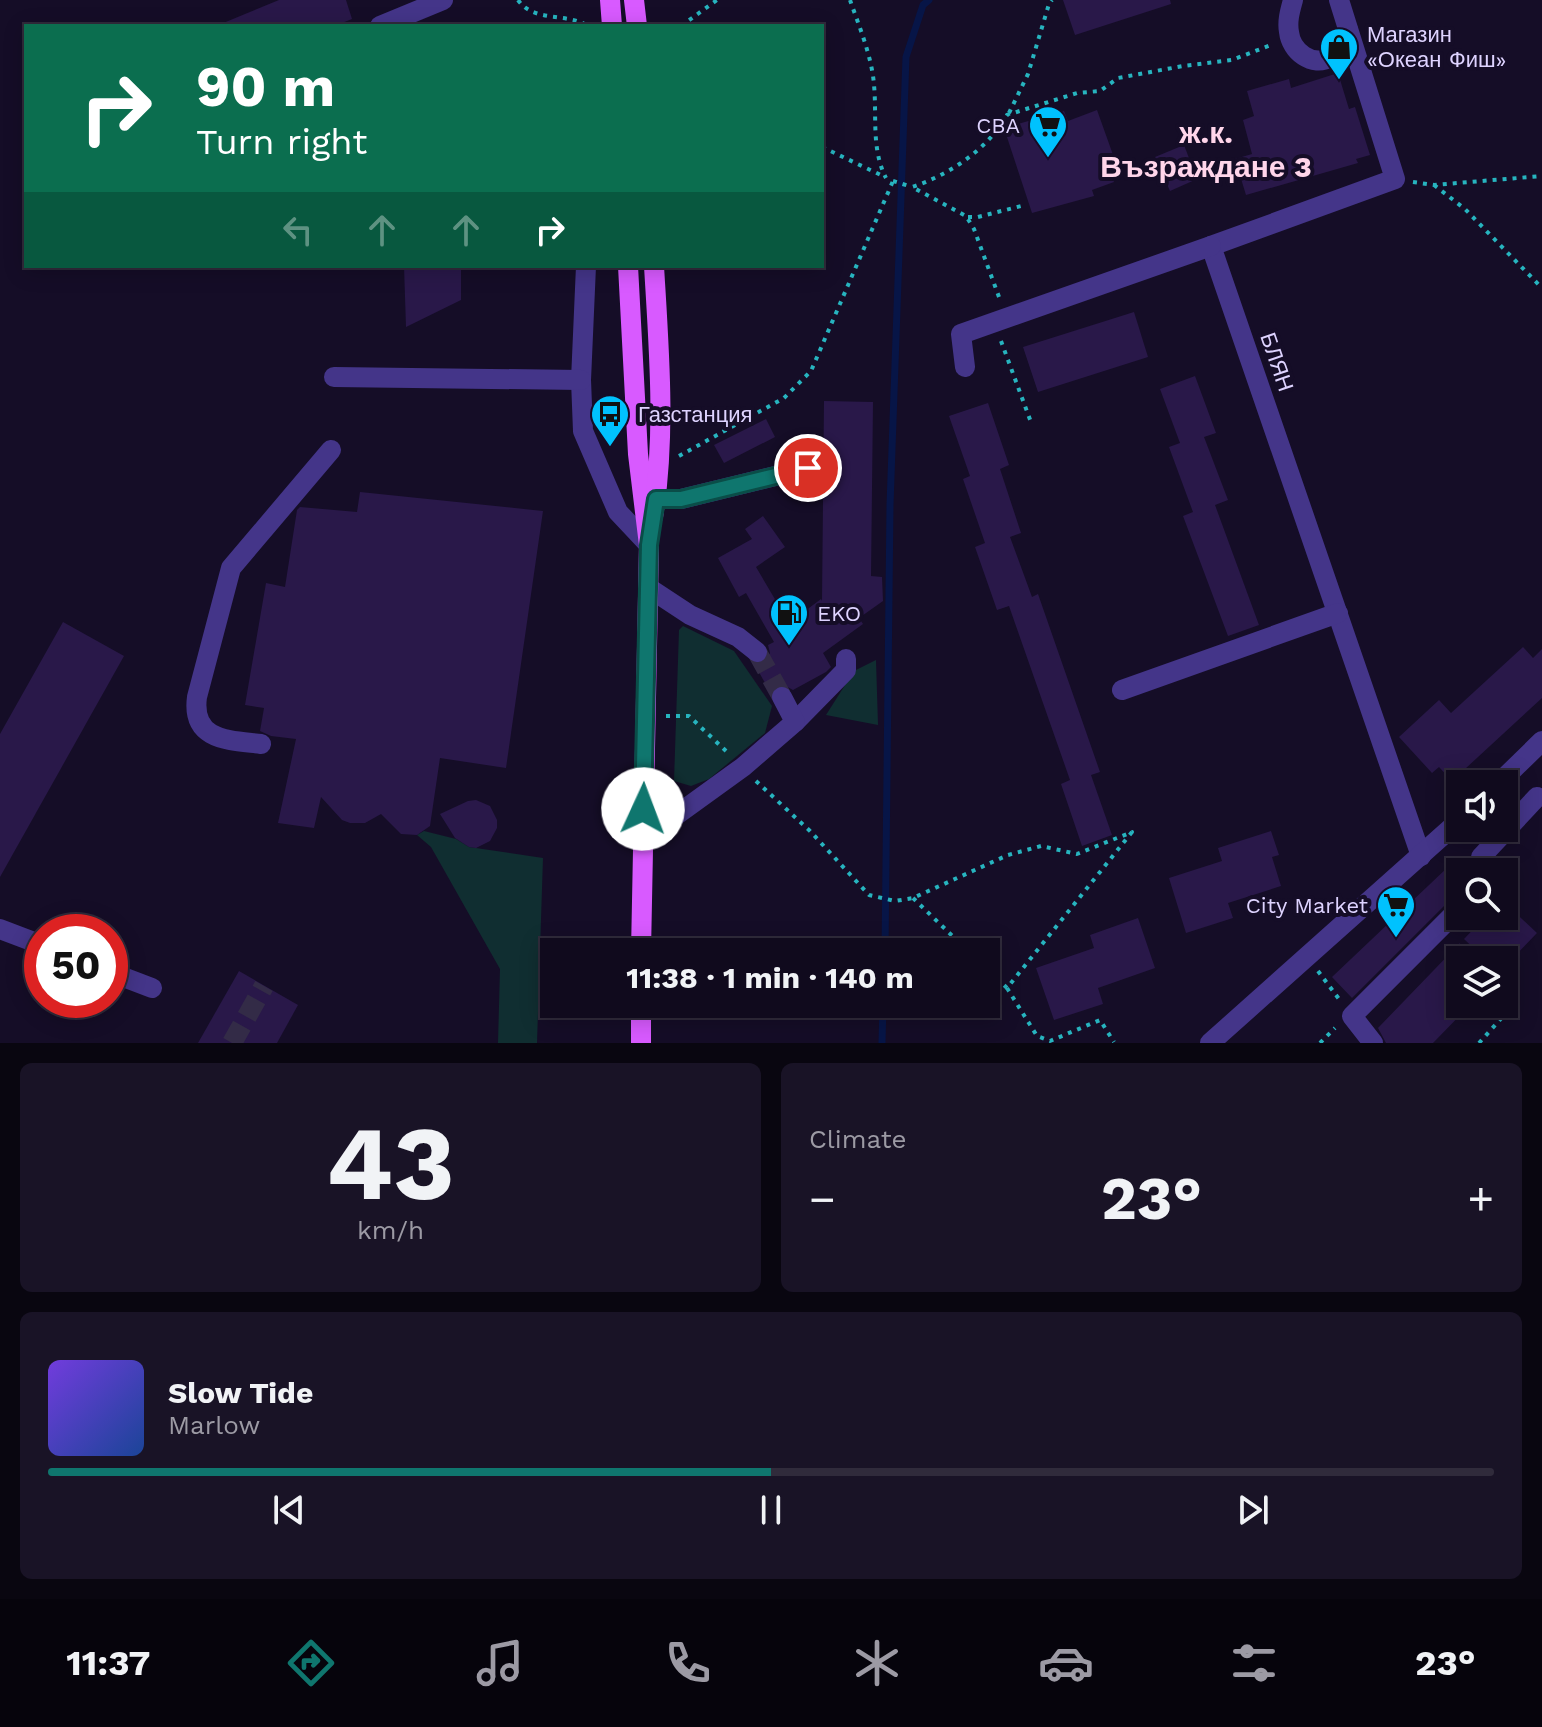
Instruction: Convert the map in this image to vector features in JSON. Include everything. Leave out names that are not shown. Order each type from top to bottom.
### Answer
[{"type":"main road","points":[[610,0],[612,24]]},
{"type":"main road","points":[[634,0],[637,24]]},
{"type":"main road","points":[[628,268],[638,454],[649,545],[641,938]]},
{"type":"main road","points":[[649,545],[659,467],[661,385],[654,268]]},
{"type":"main road","points":[[641,1018],[641,1043]]},
{"type":"street","points":[[385,24],[443,0]]},
{"type":"street","points":[[1293,0],[1288,18],[1289,35],[1304,58],[1319,61],[1333,56],[1343,43],[1351,40]]},
{"type":"street","points":[[965,367],[961,334],[1395,179],[1339,0]]},
{"type":"street","name":"БЛЯН","points":[[1211,246],[1421,856]]},
{"type":"street","points":[[586,268],[581,380],[583,431],[618,512],[649,545]]},
{"type":"street","points":[[334,377],[581,380]]},
{"type":"street","points":[[261,744],[211,735],[197,718],[197,697],[231,568],[331,450]]},
{"type":"street","points":[[656,499],[681,499],[808,468]]},
{"type":"street","points":[[649,588],[690,615],[738,637],[757,652]]},
{"type":"street","points":[[1122,690],[1338,613]]},
{"type":"street","points":[[642,840],[743,767],[795,722],[846,670],[846,659]]},
{"type":"street","points":[[782,697],[795,722]]},
{"type":"street","points":[[1513,770],[1542,741]]},
{"type":"street","points":[[1481,858],[1540,799],[1520,763]]},
{"type":"street","points":[[1210,1043],[1446,833]]},
{"type":"street","points":[[1373,1043],[1352,1016],[1446,922]]},
{"type":"street","points":[[0,929],[24,938]]},
{"type":"street","points":[[128,979],[152,988]]},
{"type":"path","points":[[518,0],[523,8],[539,15],[576,18],[585,24]]},
{"type":"path","points":[[684,24],[717,0]]},
{"type":"path","points":[[850,0],[874,82],[880,167],[886,178]]},
{"type":"path","points":[[912,187],[932,180],[979,149],[998,132],[1028,74],[1052,0]]},
{"type":"path","points":[[1007,115],[1077,93],[1100,91],[1118,78],[1232,60],[1266,48],[1289,35]]},
{"type":"path","points":[[824,148],[912,187],[966,216],[978,217],[1025,205]]},
{"type":"path","points":[[1395,179],[1434,185],[1542,176]]},
{"type":"path","points":[[659,467],[784,398],[802,383],[811,371],[842,304],[893,181]]},
{"type":"path","points":[[1434,185],[1465,209],[1542,288]]},
{"type":"path","points":[[966,216],[974,229],[1032,425]]},
{"type":"path","points":[[647,717],[689,716],[810,831],[869,895],[895,901],[913,898],[1008,855],[1041,846],[1077,854],[1132,832],[1007,988]]},
{"type":"path","points":[[913,898],[954,938]]},
{"type":"path","points":[[1307,957],[1352,1016]]},
{"type":"path","points":[[1000,981],[1037,1036],[1050,1041],[1100,1020],[1114,1042]]},
{"type":"path","points":[[1479,1043],[1502,1018]]},
{"type":"green space","points":[[683,626],[734,651],[772,706],[765,733],[709,779],[691,786],[674,781],[679,630]]},
{"type":"green space","points":[[876,660],[878,725],[826,715],[854,671]]},
{"type":"green space","points":[[424,831],[456,839],[469,847],[543,858],[537,1043],[498,1043],[500,969],[431,847],[417,835]]},
{"type":"building","points":[[279,0],[346,0],[352,19],[339,24],[221,24]]},
{"type":"building","points":[[1063,0],[1170,0],[1171,4],[1075,35]]},
{"type":"building","points":[[1338,73],[1349,109],[1355,107],[1370,155],[1356,159],[1358,163],[1246,195],[1235,159],[1252,154],[1243,120],[1254,116],[1247,91],[1289,79],[1291,88]]},
{"type":"building","name":"CBA","points":[[1097,110],[1117,166],[1108,168],[1114,182],[1092,190],[1094,196],[1032,213],[1004,128],[1064,111],[1068,121]]},
{"type":"building","points":[[1184,145],[1197,179],[1170,191],[1155,157]]},
{"type":"building","points":[[404,268],[461,268],[461,300],[406,327]]},
{"type":"building","points":[[1134,312],[1148,357],[1038,392],[1023,347]]},
{"type":"building","points":[[1195,376],[1216,433],[1204,437],[1228,500],[1215,505],[1259,625],[1228,636],[1183,516],[1193,512],[1169,447],[1180,443],[1160,389]]},
{"type":"building","points":[[824,401],[873,402],[871,576],[882,577],[883,601],[859,618],[863,624],[823,653],[831,667],[826,672],[793,690],[782,684],[770,692],[755,665],[767,661],[770,653],[768,645],[774,642],[746,593],[739,597],[718,558],[752,539],[745,529],[763,516],[785,547],[756,567],[789,623],[822,601]]},
{"type":"building","points":[[988,403],[1009,465],[1000,469],[1021,533],[1010,537],[1032,597],[1038,594],[1100,772],[1091,775],[1112,835],[1082,846],[1061,784],[1070,780],[1009,606],[997,610],[975,547],[985,543],[963,479],[970,476],[949,416]]},
{"type":"building","points":[[766,419],[775,437],[724,463],[714,445]]},
{"type":"building","points":[[360,492],[543,511],[506,768],[440,758],[430,826],[417,835],[401,834],[381,814],[365,823],[342,820],[321,797],[314,828],[278,823],[296,739],[271,736],[260,731],[264,708],[245,705],[266,583],[285,587],[297,510],[300,507],[357,512]]},
{"type":"building","points":[[63,622],[124,656],[0,877],[0,734]]},
{"type":"building","points":[[1523,647],[1533,658],[1542,649],[1542,698],[1464,770],[1446,770],[1446,775],[1439,767],[1432,773],[1399,737],[1439,700],[1451,713]]},
{"type":"building","points":[[476,800],[490,806],[497,820],[497,828],[490,841],[476,848],[455,838],[440,814]]},
{"type":"building","points":[[1271,831],[1279,855],[1272,857],[1281,886],[1228,903],[1233,918],[1186,933],[1169,878],[1222,861],[1218,848]]},
{"type":"building","name":"City Market","points":[[1446,869],[1446,904],[1352,998],[1332,977]]},
{"type":"building","points":[[1518,915],[1537,933],[1518,953],[1518,946],[1471,946],[1464,939],[1473,930],[1518,930]]},
{"type":"building","points":[[1138,918],[1155,968],[1098,988],[1103,1004],[1054,1020],[1036,968],[1094,948],[1090,935]]},
{"type":"building","points":[[1446,958],[1446,1018],[1457,1018],[1433,1043],[1386,1043],[1378,1028]]},
{"type":"building","points":[[239,971],[298,1005],[277,1043],[198,1043]]},
{"type":"waterway","points":[[885,938],[890,505],[906,57],[923,5],[929,0]]},
{"type":"waterway","points":[[882,1043],[883,1018]]},
{"type":"tunnel","points":[[757,652],[782,697]]},
{"type":"tunnel","points":[[232,1043],[264,986]]},
{"type":"place","name":"Магазин «Океан Фиш»","points":[[1339,81]]},
{"type":"place","name":"CBA","points":[[1048,159]]},
{"type":"place","name":"Газстанция","points":[[610,448]]},
{"type":"place","name":"EKO","points":[[789,647]]},
{"type":"place","name":"City Market","points":[[1396,939]]},
{"type":"district","name":"ж.к. Възраждане 3","points":[[1206,149]]},
{"type":"route","points":[[643,809],[649,545],[656,499],[681,499],[808,468]]}]
